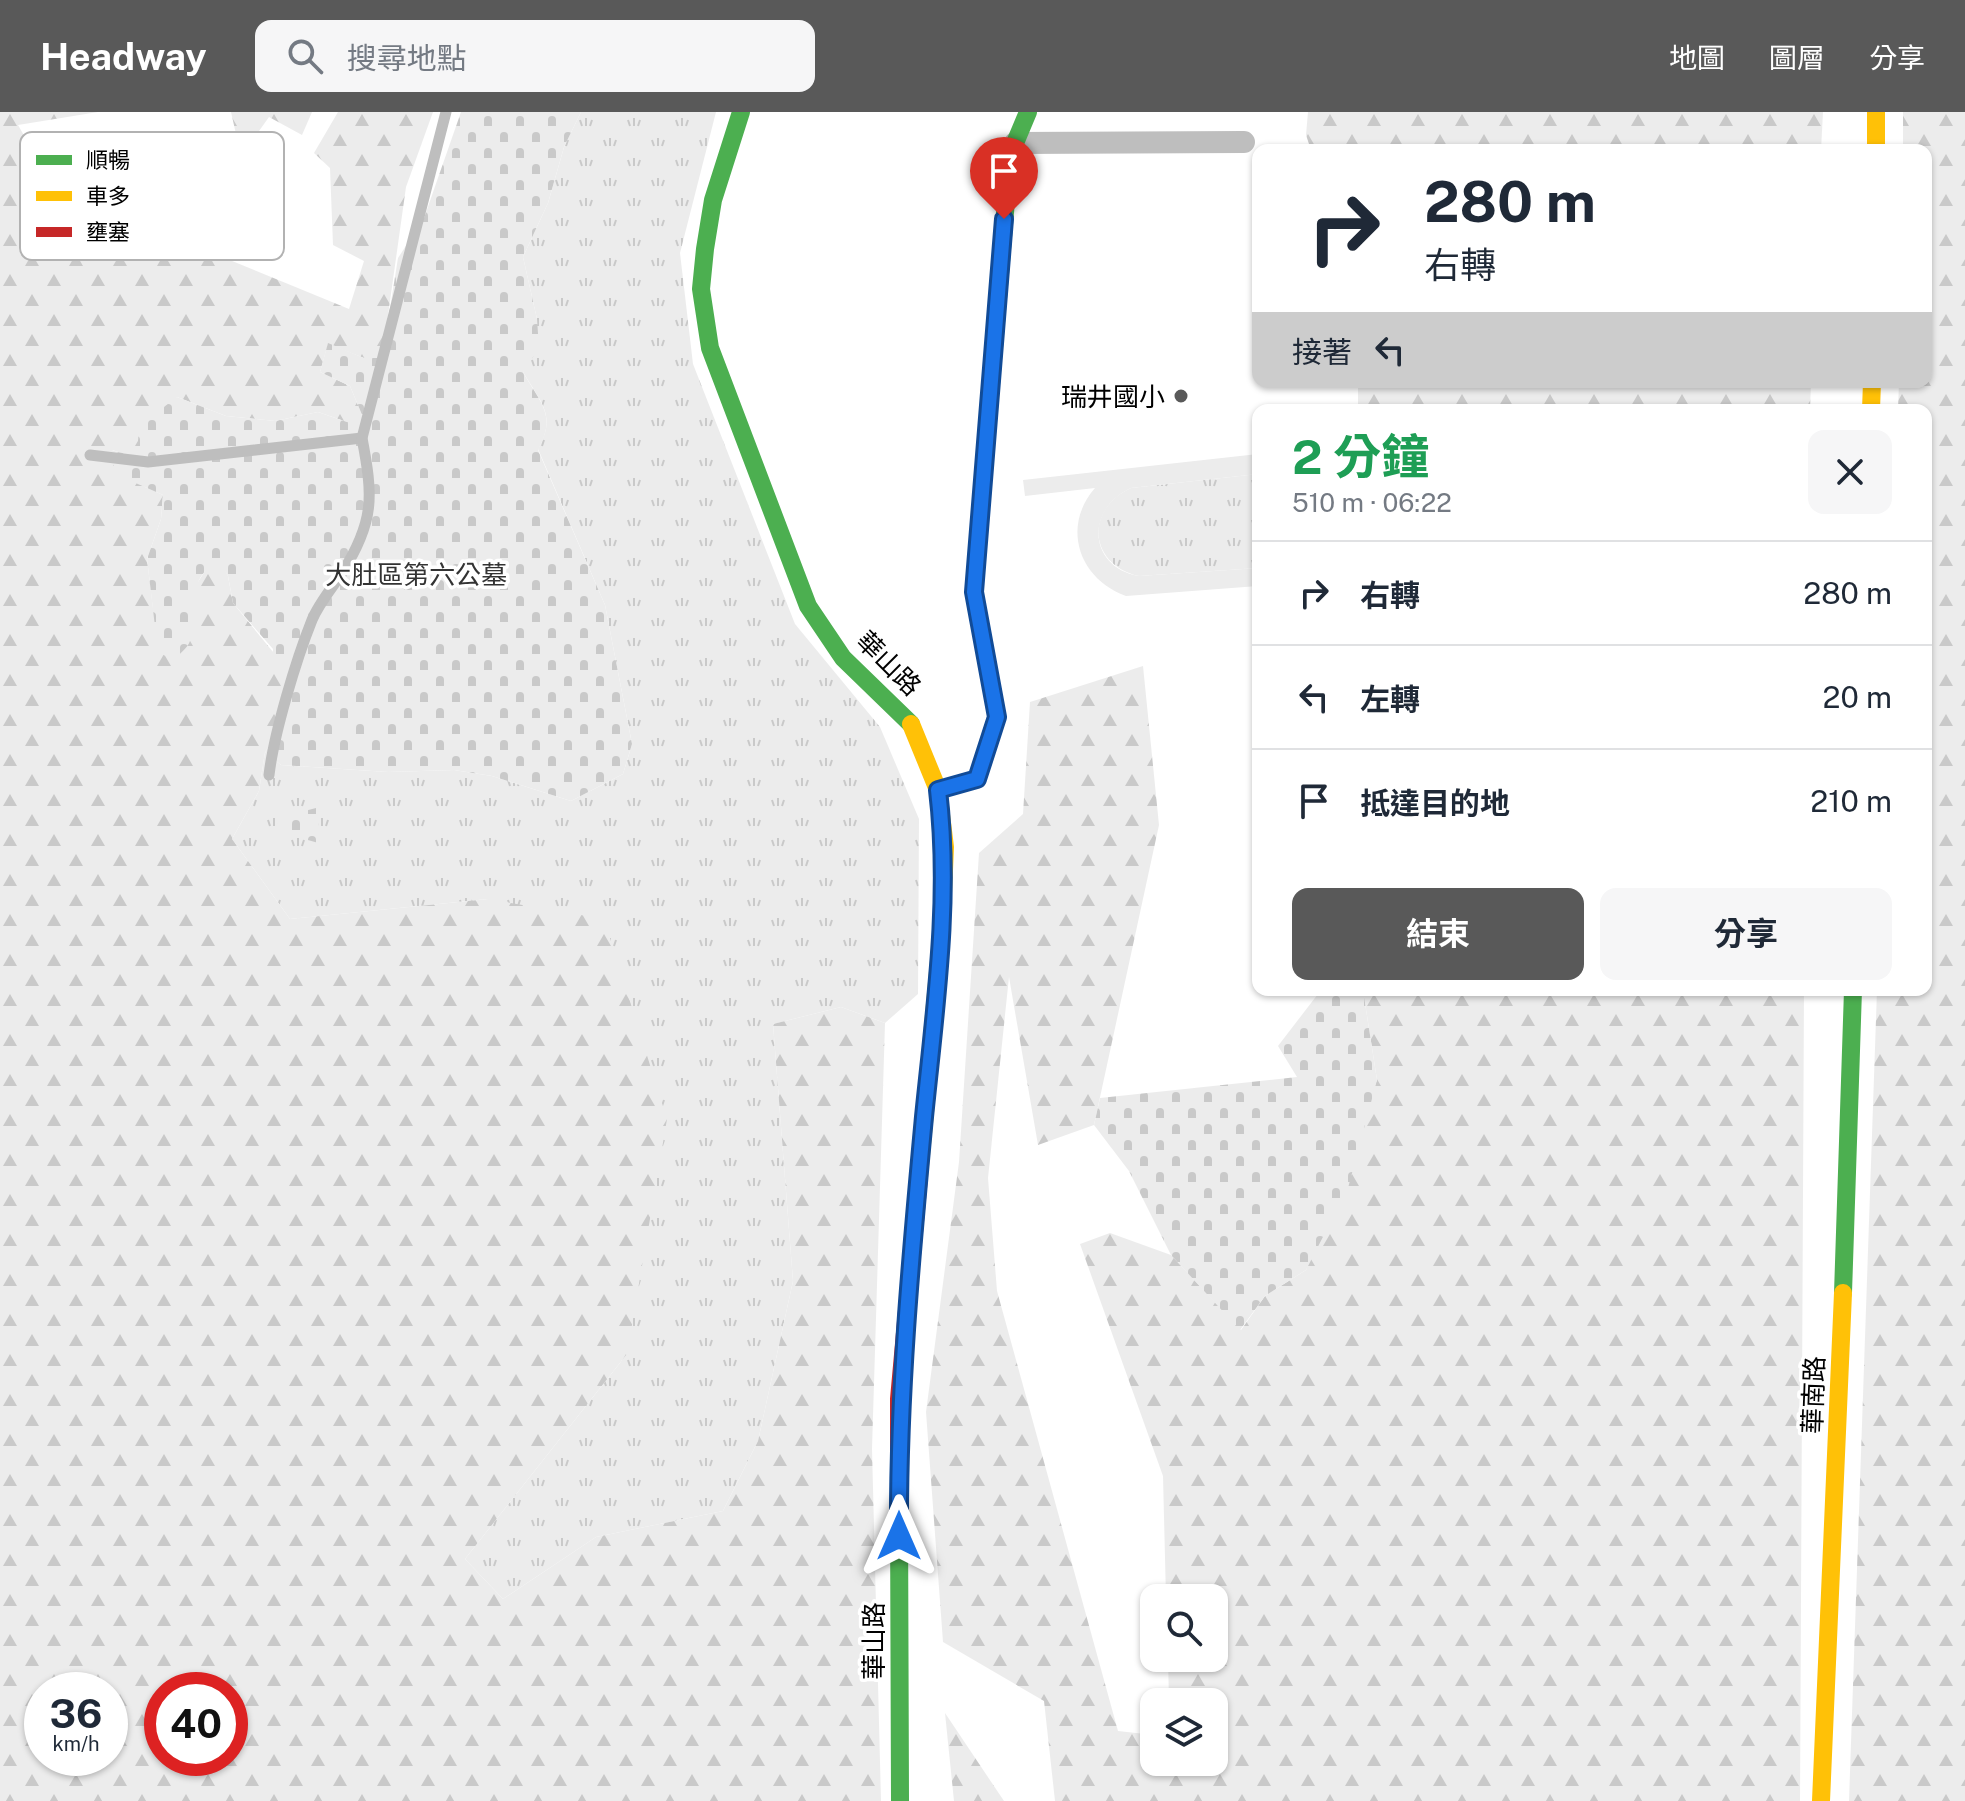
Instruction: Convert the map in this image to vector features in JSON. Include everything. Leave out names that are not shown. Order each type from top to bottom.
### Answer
[{"type":"street","name":"華山路","points":[[741,112],[713,200],[705,249],[701,289],[710,348],[808,606],[843,658],[909,719],[938,790],[945,847],[941,939],[899,1399],[900,1801]]},
{"type":"street","points":[[938,790],[977,779],[997,717],[974,592],[1007,188],[1015,143],[1028,112]]},
{"type":"street","points":[[1876,112],[1876,144]]},
{"type":"street","points":[[1015,143],[1244,142]]},
{"type":"street","name":"華南路","points":[[1821,1801],[1836,1499],[1853,996]]},
{"type":"lane","points":[[269,775],[273,747],[313,618],[352,557],[369,520],[370,481],[362,438],[446,112]]},
{"type":"lane","points":[[90,455],[148,462],[362,438]]},
{"type":"green space","points":[[0,112],[98,112],[18,125],[22,132],[20,260],[230,260],[349,309],[364,261],[333,245],[330,168],[314,153],[338,112],[433,112],[406,187],[382,358],[364,358],[328,344],[320,372],[350,386],[365,422],[347,422],[318,412],[275,421],[226,416],[177,397],[137,458],[112,450],[145,487],[163,495],[161,519],[147,559],[153,608],[192,612],[196,585],[217,552],[228,576],[233,603],[296,680],[277,735],[265,752],[259,791],[232,839],[290,919],[488,899],[604,919],[667,1119],[627,1354],[465,1559],[503,1599],[596,1537],[723,1511],[758,1441],[793,1281],[773,1024],[841,1007],[885,1023],[872,1449],[881,1801],[0,1801]]},
{"type":"green space","points":[[231,112],[312,112],[302,135],[269,117],[258,132],[236,132]]},
{"type":"green space","name":"大肚區第六公墓","points":[[461,112],[581,112],[564,147],[548,203],[523,257],[537,319],[539,348],[523,372],[541,402],[546,418],[544,438],[538,450],[605,605],[632,744],[623,774],[571,801],[492,776],[454,770],[388,772],[281,765],[265,752],[277,735],[296,680],[272,666],[273,649],[233,603],[228,576],[220,562],[201,576],[197,586],[193,630],[187,646],[173,660],[158,652],[147,559],[161,519],[163,495],[115,474],[111,450],[137,457],[139,426],[177,397],[226,416],[275,421],[318,412],[347,422],[365,422],[350,386],[320,372],[328,343],[364,358],[382,358],[398,258],[424,218]]},
{"type":"green space","points":[[581,112],[716,112],[680,253],[693,364],[795,624],[880,727],[919,819],[918,994],[885,1023],[841,1007],[773,1024],[793,1281],[758,1441],[723,1511],[596,1537],[503,1599],[465,1559],[627,1354],[488,899],[290,919],[232,839],[259,791],[265,752],[281,765],[388,772],[454,770],[492,776],[571,801],[623,774],[632,744],[605,605],[538,449],[544,437],[546,418],[541,401],[523,372],[537,319],[523,257],[548,203],[564,147]]},
{"type":"green space","points":[[1308,112],[1823,112],[1821,144],[1309,144],[1306,135]]},
{"type":"green space","points":[[1903,112],[1965,112],[1965,1801],[1849,1801],[1877,996],[1932,996],[1932,404],[1898,404],[1899,388],[1932,388],[1932,144],[1903,144]]},
{"type":"green space","points":[[1358,388],[1811,388],[1810,404],[1358,404]]},
{"type":"green space","points":[[1252,455],[1252,475],[1131,488],[1116,497],[1106,509],[1099,536],[1102,550],[1110,561],[1122,570],[1139,576],[1252,568],[1252,586],[1126,596],[1097,577],[1080,550],[1077,535],[1079,519],[1095,488],[1025,496],[1023,480]]},
{"type":"green space","points":[[1252,475],[1252,568],[1139,576],[1122,570],[1110,561],[1102,549],[1100,522],[1105,509],[1116,497],[1131,488]]},
{"type":"green space","points":[[1143,666],[1159,825],[1094,1125],[1038,1145],[1009,977],[988,1178],[997,1291],[1118,1731],[1140,1733],[1140,1776],[1228,1776],[1228,1688],[1169,1688],[1168,1672],[1228,1672],[1228,1584],[1166,1584],[1163,1476],[1080,1244],[1110,1233],[1171,1255],[1241,1330],[1265,1296],[1306,1270],[1377,1080],[1364,996],[1804,996],[1800,1801],[1055,1801],[1044,1701],[943,1642],[926,1412],[959,1162],[979,853],[1023,814],[1030,702]]},
{"type":"green space","points":[[316,808],[322,844],[276,831],[278,818]]},
{"type":"green space","points":[[1316,996],[1364,996],[1377,1080],[1348,1188],[1306,1270],[1265,1296],[1240,1330],[1171,1255],[1129,1171],[1094,1125],[1100,1098],[1297,1077],[1278,1046]]},
{"type":"green space","points":[[945,1713],[1004,1801],[954,1801]]},
{"type":"traffic: fast","points":[[741,112],[713,200],[705,249],[701,289],[710,348],[808,606],[843,658],[911,724]]},
{"type":"traffic: fast","points":[[938,790],[977,779],[997,717],[974,592],[1007,188],[1015,143],[1028,112]]},
{"type":"traffic: fast","points":[[1843,1293],[1853,996]]},
{"type":"traffic: fast","points":[[899,1509],[900,1801]]},
{"type":"traffic: slow","points":[[1876,112],[1876,144]]},
{"type":"traffic: slow","points":[[1871,404],[1872,388]]},
{"type":"traffic: slow","points":[[911,724],[938,790],[945,847],[941,939],[919,1177]]},
{"type":"traffic: slow","points":[[1821,1801],[1843,1293]]},
{"type":"traffic: jam","points":[[899,1509],[899,1399],[919,1177]]},
{"type":"place","name":"瑞井國小","points":[[1181,396]]},
{"type":"route","points":[[899,1536],[899,1399],[941,939],[945,847],[938,790],[977,779],[997,717],[974,592],[1004,219]]}]
